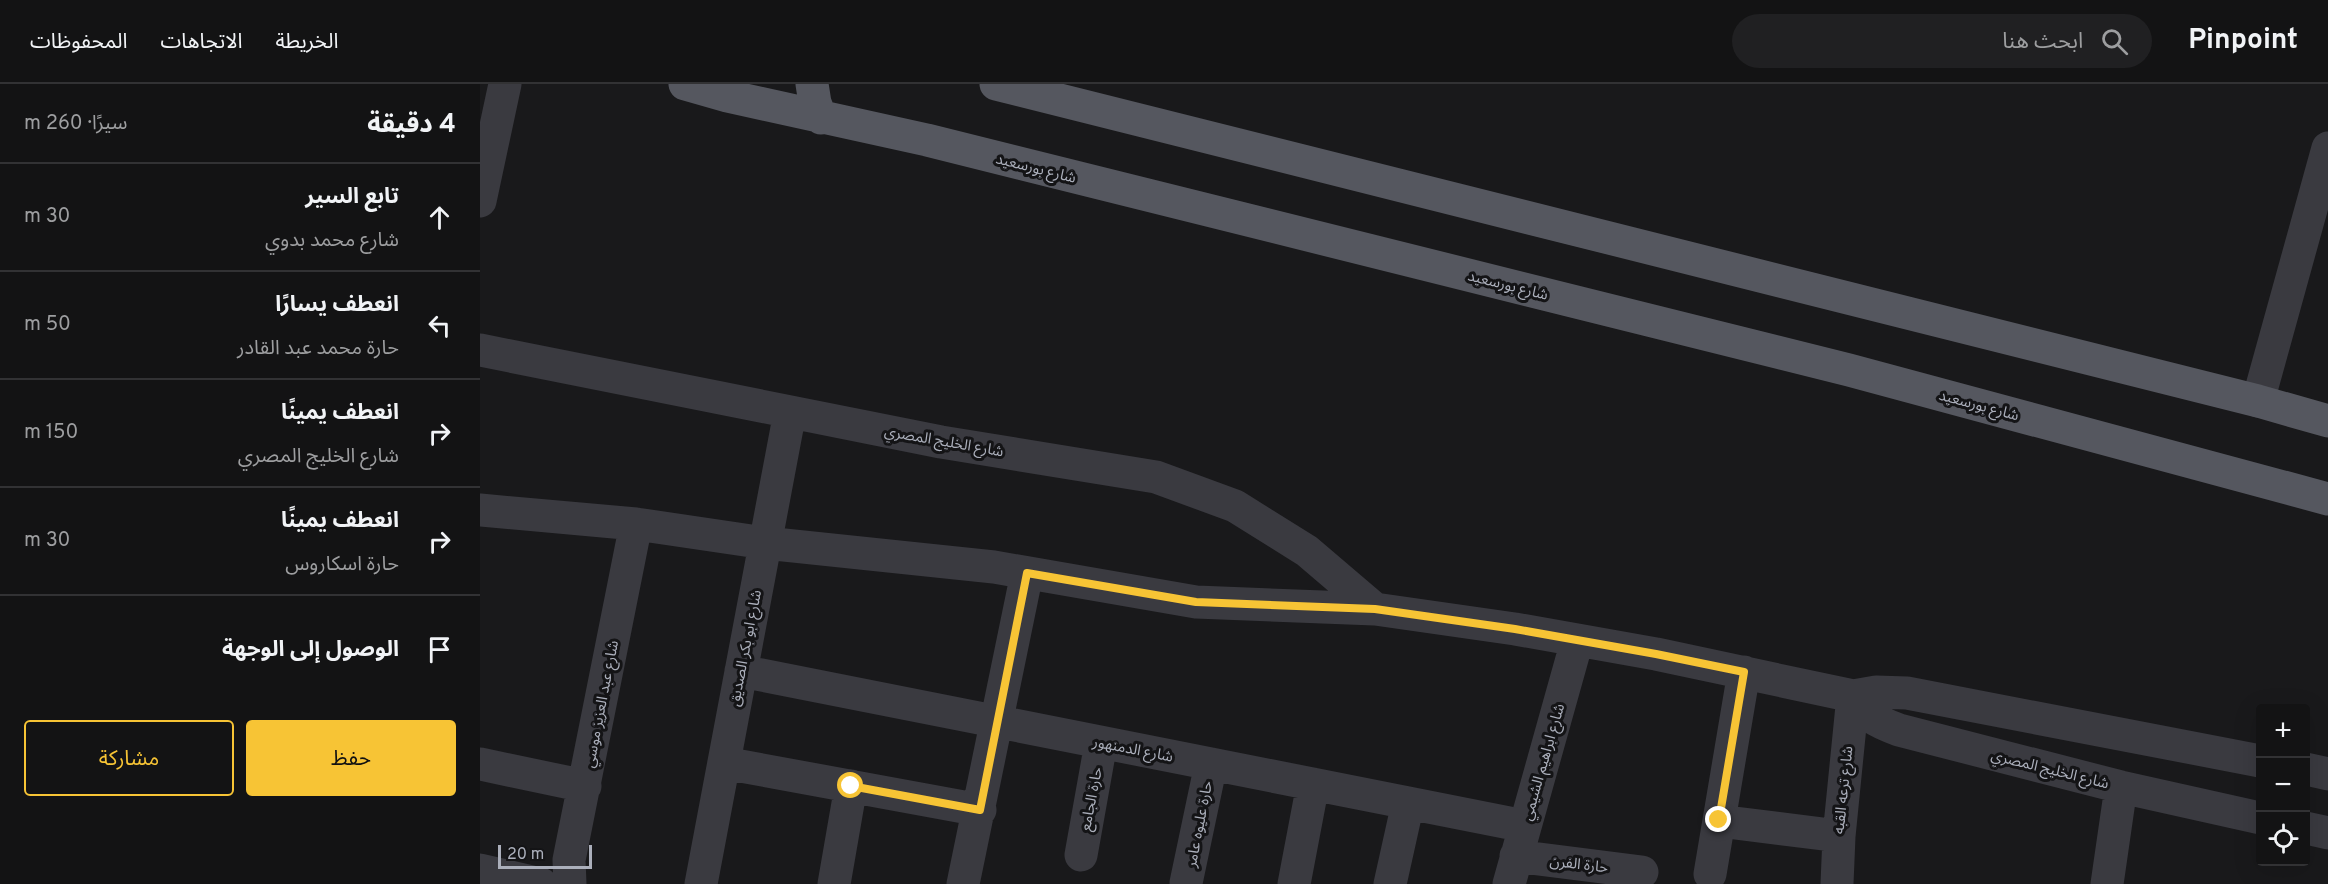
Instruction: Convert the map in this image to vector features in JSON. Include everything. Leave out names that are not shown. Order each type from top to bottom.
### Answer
[{"type":"main road","name":"شارع بورسعيد","points":[[685,84],[730,90],[821,118],[927,140],[1849,370],[2328,499]]},
{"type":"main road","points":[[812,84],[815,103],[821,118]]},
{"type":"main road","points":[[996,84],[2258,401],[2328,421]]},
{"type":"street","points":[[480,201],[505,84]]},
{"type":"street","points":[[2258,401],[2328,148]]},
{"type":"street","name":"شارع الخليج المصري","points":[[480,350],[941,442],[1156,477],[1235,506],[1307,551],[1375,609]]},
{"type":"street","name":"شارع ابو بكر الصديق","points":[[701,884],[790,412]]},
{"type":"street","points":[[480,510],[636,524],[765,543],[994,567],[1196,602],[1375,609],[1577,640],[1744,672],[1853,696],[1876,692],[1907,693],[2256,760]]},
{"type":"street","name":"شارع عبد العزيز موسي","points":[[570,884],[569,861],[636,524]]},
{"type":"street","points":[[963,884],[1027,573]]},
{"type":"street","name":"شارع ابراهيم الشيمي","points":[[1517,855],[1577,640]]},
{"type":"street","name":"شارع الدمنهور","points":[[741,671],[1408,803],[1517,855]]},
{"type":"street","points":[[1710,874],[1744,672]]},
{"type":"street","name":"شارع الخليج المصري","points":[[1853,696],[1863,711],[1873,720],[1899,730],[2121,787],[2256,817]]},
{"type":"street","name":"شارع ترعه القبه","points":[[1837,884],[1839,836],[1853,696]]},
{"type":"street","name":"حارة الجامع","points":[[1081,855],[1101,743]]},
{"type":"street","points":[[724,763],[980,810]]},
{"type":"street","points":[[480,764],[585,786]]},
{"type":"street","name":"حارة عليوه عامر","points":[[1186,883],[1211,764]]},
{"type":"street","points":[[2310,770],[2328,774]]},
{"type":"street","points":[[1294,884],[1313,784]]},
{"type":"street","points":[[834,884],[851,786]]},
{"type":"street","points":[[2107,884],[2121,787]]},
{"type":"street","points":[[1390,884],[1408,803]]},
{"type":"street","points":[[1719,820],[1839,836]]},
{"type":"street","points":[[2310,829],[2328,832]]},
{"type":"street","name":"حارة الفرن","points":[[1517,855],[1642,872]]},
{"type":"street","points":[[480,870],[541,884]]},
{"type":"route","points":[[851,786],[980,810],[1027,573],[1196,602],[1375,609],[1515,629],[1744,672],[1719,820]]}]
